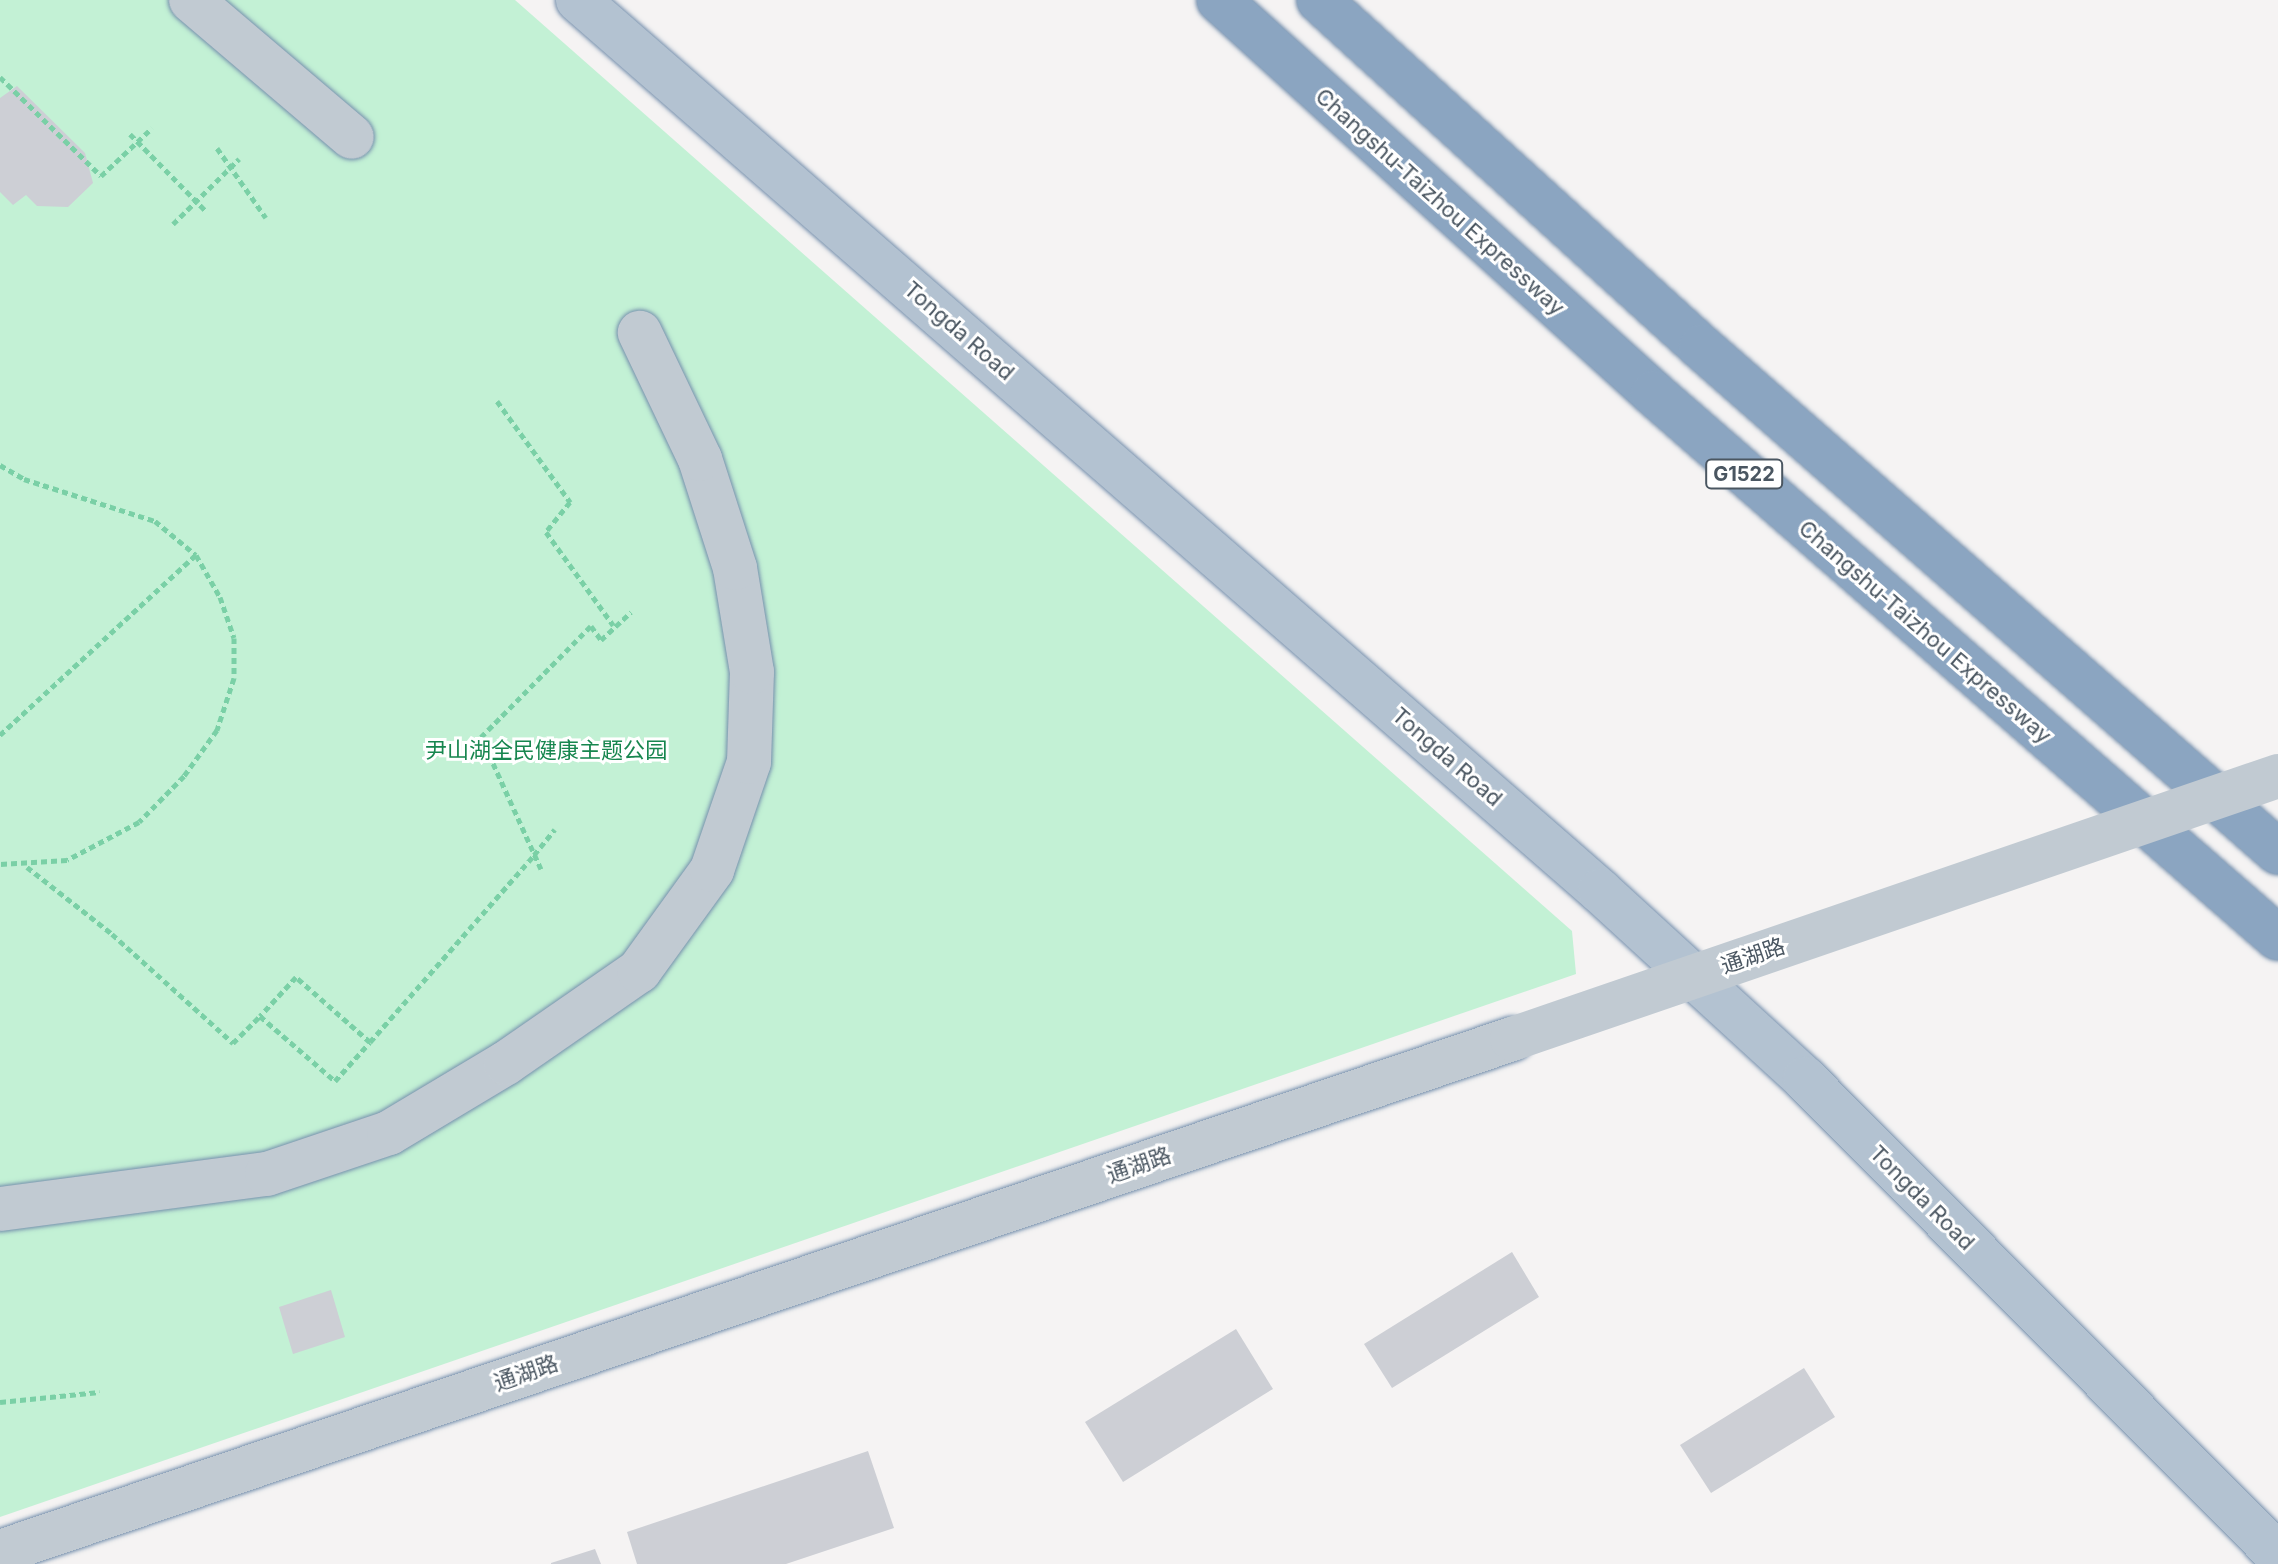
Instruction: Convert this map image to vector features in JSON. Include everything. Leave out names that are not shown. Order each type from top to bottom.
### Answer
[{"type":"highway","name":"Changshu-Taizhou Expressway","points":[[1219,0],[1630,373],[2278,938]]},
{"type":"highway","name":"G1522","points":[[1319,0],[1701,347],[2278,852]]},
{"type":"main road","name":"Tongda Road","points":[[578,0],[1612,901],[1805,1079],[2278,1555]]},
{"type":"street","points":[[191,0],[352,137]]},
{"type":"street","points":[[0,1209],[267,1174],[389,1133],[506,1063],[639,971],[712,870],[749,762],[752,672],[735,568],[700,459],[640,333]]},
{"type":"street","name":"通湖路","points":[[0,1552],[2278,776]]},
{"type":"path","points":[[0,77],[101,176],[152,128]]},
{"type":"path","points":[[130,134],[206,211]]},
{"type":"path","points":[[217,148],[266,218]]},
{"type":"path","points":[[173,224],[239,159]]},
{"type":"path","points":[[497,401],[570,502],[546,532],[613,625]]},
{"type":"path","points":[[0,465],[24,479],[155,521],[196,555],[220,597],[234,638],[234,678],[217,730],[184,776],[139,822],[67,860],[27,867],[0,864]]},
{"type":"path","points":[[0,735],[196,555]]},
{"type":"path","points":[[541,869],[481,737],[591,626],[601,640],[613,625],[631,612]]},
{"type":"path","points":[[260,1016],[335,1081],[555,829]]},
{"type":"path","points":[[27,867],[112,934],[233,1043],[296,977],[370,1042]]},
{"type":"path","points":[[0,1402],[99,1392]]},
{"type":"green space","name":"尹山湖全民健康主题公园","points":[[0,0],[515,0],[1572,931],[1576,974],[0,1517]]},
{"type":"building","points":[[17,86],[85,153],[93,183],[68,207],[37,206],[26,195],[13,205],[0,192],[0,98]]},
{"type":"building","points":[[1512,1252],[1539,1297],[1392,1388],[1364,1344]]},
{"type":"building","points":[[331,1290],[345,1337],[293,1354],[279,1307]]},
{"type":"building","points":[[1236,1329],[1273,1389],[1123,1482],[1085,1422]]},
{"type":"building","points":[[1804,1368],[1835,1417],[1711,1493],[1680,1445]]},
{"type":"building","points":[[868,1451],[894,1528],[786,1564],[637,1564],[627,1532]]},
{"type":"building","points":[[595,1549],[601,1564],[551,1564],[551,1563]]}]
